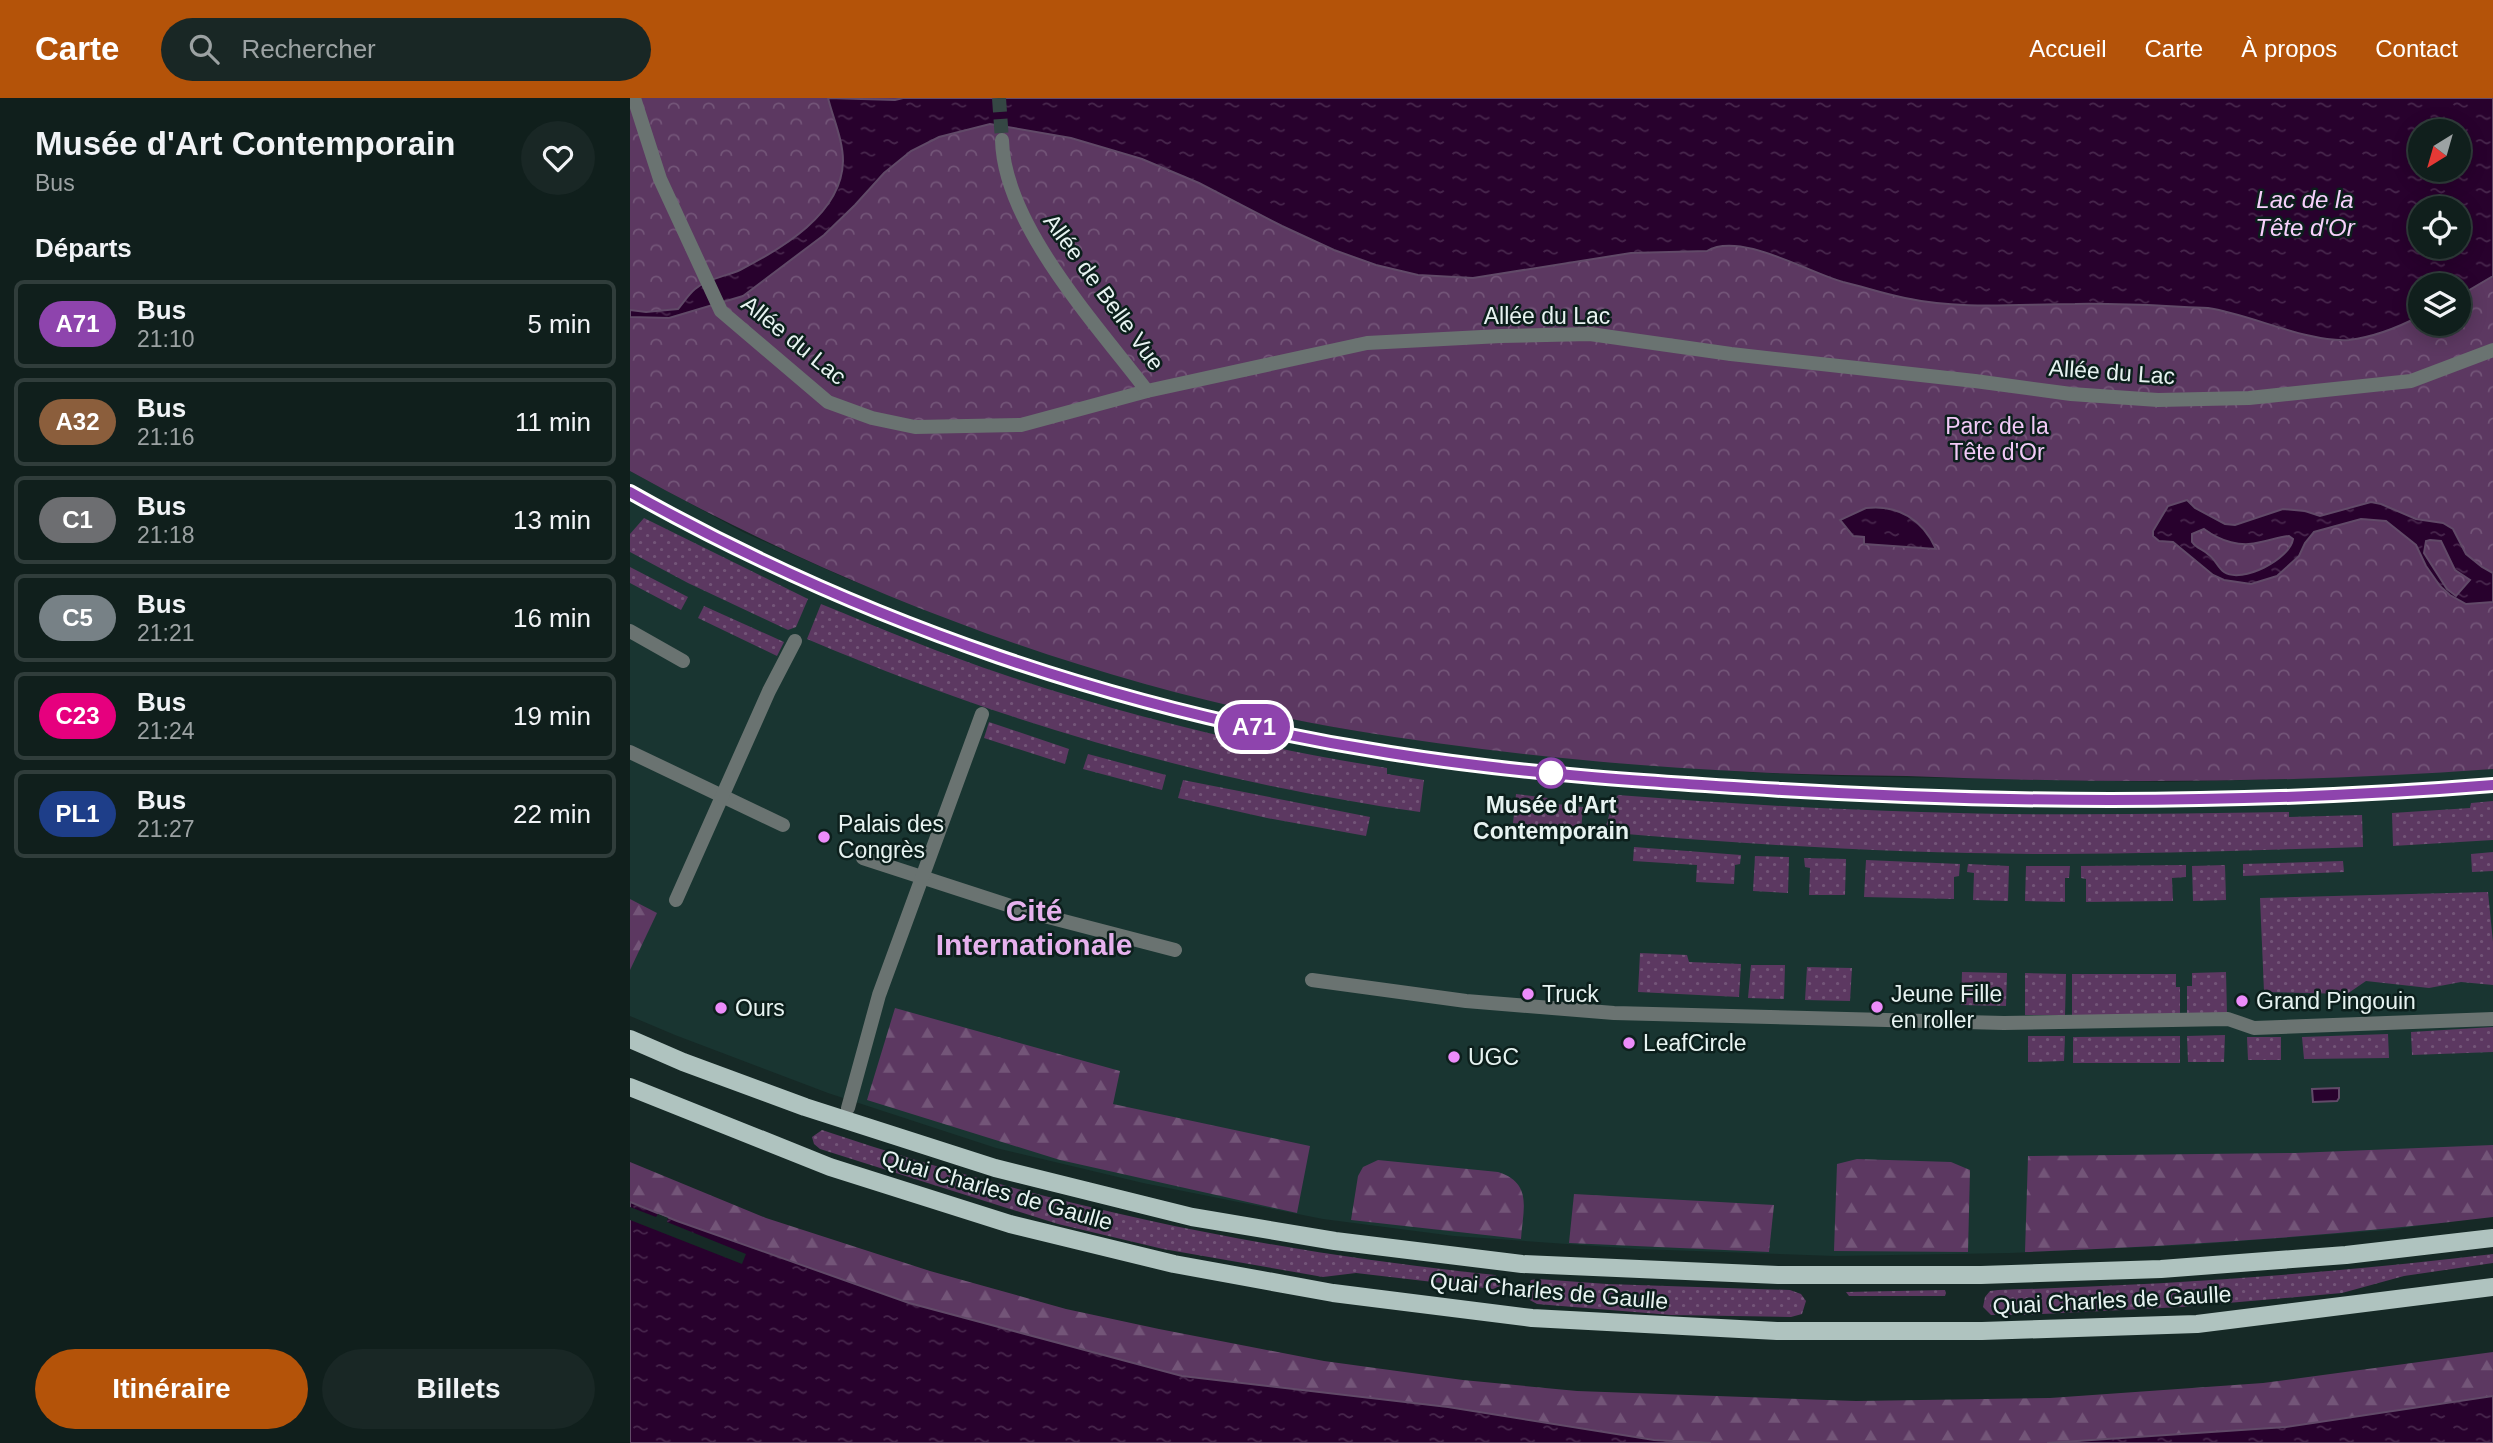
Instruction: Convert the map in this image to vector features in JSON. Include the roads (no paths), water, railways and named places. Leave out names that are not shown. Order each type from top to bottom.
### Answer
[{"type":"main road","name":"Quai Charles de Gaulle","points":[[630,1039],[683,1062],[805,1107],[995,1168],[1192,1217],[1335,1241],[1522,1264],[1778,1275],[1981,1275],[2161,1269],[2346,1255],[2493,1238]]},
{"type":"main road","name":"Quai Charles de Gaulle","points":[[630,1087],[830,1167],[1010,1224],[1174,1264],[1293,1286],[1532,1318],[1777,1331],[1982,1331],[2197,1324],[2493,1287]]},
{"type":"street","name":"Allée du Lac","points":[[634,98],[660,179],[721,311],[828,402],[872,418],[915,426],[1021,425],[1147,391],[1367,343],[1501,336],[1590,334],[1731,354],[1975,380],[2071,394],[2158,400],[2249,398],[2411,381],[2493,350]]},
{"type":"street","name":"Allée de Belle Vue","points":[[1002,140],[1007,180],[1031,232],[1062,279],[1147,391]]},
{"type":"street","points":[[630,631],[683,661]]},
{"type":"street","points":[[676,900],[769,691],[795,641]]},
{"type":"street","points":[[848,1108],[880,995],[982,714]]},
{"type":"street","points":[[630,752],[783,825]]},
{"type":"street","points":[[863,858],[1061,922],[1175,950]]},
{"type":"street","points":[[1312,979],[1466,1001],[1615,1013],[2004,1023],[2228,1019],[2254,1028],[2493,1019]]},
{"type":"water","name":"Lac de la Tête d'Or","points":[[828,98],[2493,98],[2493,276],[2471,289],[2471,273],[2408,273],[2408,322],[2368,337],[2333,340],[2297,333],[2208,308],[2108,304],[1968,305],[1926,302],[1843,282],[1775,256],[1737,246],[1721,246],[1707,251],[1631,253],[1473,278],[1418,275],[1376,265],[1334,250],[1199,183],[1142,159],[1071,138],[990,124],[939,137],[911,151],[884,173],[824,235],[743,296],[669,318],[630,317],[630,310],[646,312],[678,309],[700,286],[740,270],[773,252],[806,228],[821,213],[840,180],[843,153]]},
{"type":"water","points":[[2187,500],[2195,508],[2225,524],[2235,525],[2283,509],[2305,511],[2320,516],[2371,502],[2381,504],[2416,519],[2443,523],[2453,529],[2466,554],[2493,573],[2493,602],[2466,604],[2450,595],[2426,566],[2416,545],[2386,521],[2361,519],[2314,532],[2299,556],[2277,576],[2251,584],[2224,580],[2213,575],[2173,542],[2159,541],[2153,536],[2153,531],[2168,506]],"holes":[[[2204,529],[2238,544],[2253,544],[2289,536],[2293,539],[2290,547],[2264,568],[2242,575],[2232,575],[2224,572],[2205,551],[2192,542],[2192,534]],[[2426,541],[2441,541],[2455,570],[2470,580],[2456,596],[2447,589],[2424,553]]]},
{"type":"water","points":[[1866,508],[1889,509],[1908,516],[1924,530],[1936,549],[1864,544],[1864,537],[1853,536],[1840,520]]},
{"type":"water","points":[[2339,1088],[2337,1101],[2313,1102],[2312,1089]]},
{"type":"water","points":[[630,1202],[909,1303],[1182,1376],[1448,1407],[1654,1440],[1711,1443],[630,1443]]},
{"type":"water","points":[[2493,1396],[2493,1443],[2047,1443],[2286,1427]]},
{"type":"tunnel","points":[[999,98],[1002,140]]},
{"type":"place","name":"Musée d'Art Contemporain","points":[[1551,773]]},
{"type":"place","name":"Palais des Congrès","points":[[824,837]]},
{"type":"place","name":"Truck","points":[[1528,994]]},
{"type":"place","name":"Grand Pingouin","points":[[2242,1001]]},
{"type":"place","name":"Jeune Fille en roller","points":[[1877,1007]]},
{"type":"place","name":"Ours","points":[[721,1008]]},
{"type":"place","name":"LeafCircle","points":[[1629,1043]]},
{"type":"place","name":"UGC","points":[[1454,1057]]},
{"type":"district","name":"Cité Internationale","points":[[1034,928]]},
{"type":"park label","name":"Parc de la Tête d'Or","points":[[1997,439]]}]
